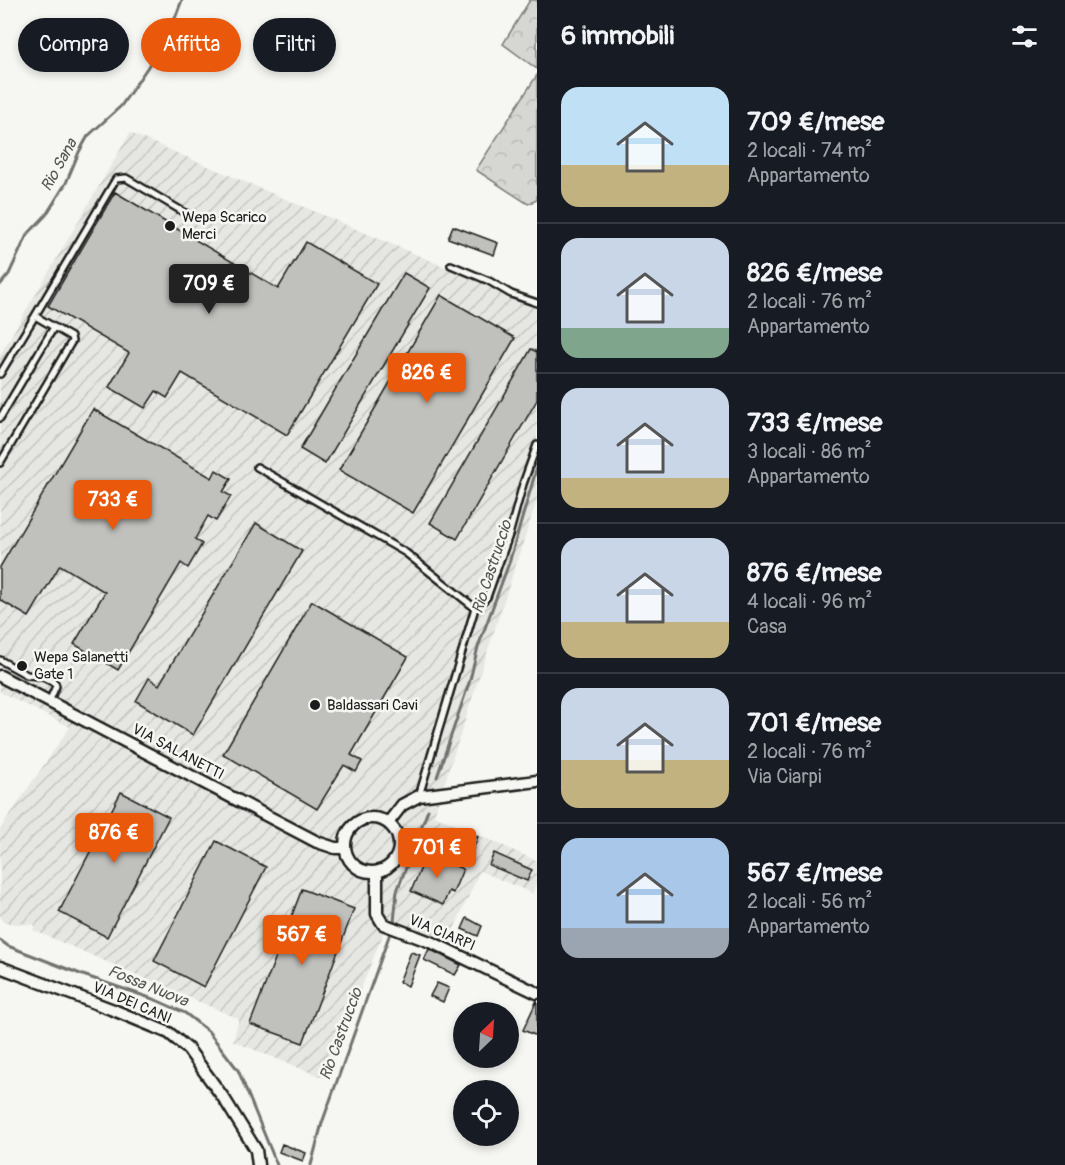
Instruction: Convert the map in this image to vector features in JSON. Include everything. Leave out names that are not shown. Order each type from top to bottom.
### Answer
[{"type":"street","name":"VIA SALANETTI","points":[[0,676],[316,842],[335,848],[344,848]]},
{"type":"street","points":[[388,823],[402,806],[419,796],[537,781]]},
{"type":"street","points":[[371,818],[388,823],[398,837],[398,855],[386,869],[368,873],[359,870],[347,857],[344,848],[345,839],[354,824],[371,818]]},
{"type":"street","name":"VIA CIARPI","points":[[377,872],[377,914],[383,924],[433,943],[537,993]]},
{"type":"street","name":"VIA DEI CANI","points":[[0,967],[169,1033],[188,1049],[225,1100],[256,1150],[258,1165]]},
{"type":"lane","points":[[0,374],[116,179],[126,178],[187,214]]},
{"type":"lane","points":[[451,265],[489,281],[511,294],[537,303]]},
{"type":"lane","points":[[0,463],[72,341],[71,337],[35,316]]},
{"type":"lane","points":[[0,418],[54,327]]},
{"type":"lane","points":[[419,796],[475,608],[487,597],[537,445]]},
{"type":"lane","points":[[257,467],[406,553],[475,608]]},
{"type":"lane","points":[[0,660],[27,675],[41,676],[55,683],[56,686],[49,702]]},
{"type":"shaded area","points":[[130,133],[537,306],[537,500],[434,815],[537,861],[537,882],[532,893],[480,871],[448,942],[425,933],[421,946],[384,932],[324,1078],[233,1041],[239,1019],[33,930],[35,925],[5,923],[0,918],[0,829],[70,727],[0,692],[0,355]]},
{"type":"green space","points":[[530,0],[537,0],[537,69],[503,44]]},
{"type":"green space","points":[[537,75],[537,200],[528,204],[476,170]]},
{"type":"building","points":[[115,192],[278,289],[306,242],[377,284],[287,435],[182,373],[167,398],[156,391],[145,408],[109,387],[129,353],[48,306]]},
{"type":"building","points":[[453,226],[498,243],[494,255],[448,238]]},
{"type":"building","points":[[404,273],[430,288],[325,464],[300,449]]},
{"type":"building","points":[[441,295],[515,338],[413,513],[339,470]]},
{"type":"building","points":[[531,349],[537,352],[537,400],[457,539],[430,523]]},
{"type":"building","points":[[93,409],[212,478],[216,470],[231,479],[223,492],[231,496],[216,521],[208,516],[195,539],[202,544],[188,568],[181,563],[118,670],[74,644],[105,592],[60,565],[29,617],[0,600],[0,567]]},
{"type":"building","points":[[256,523],[302,551],[193,735],[136,701],[149,678],[159,685]]},
{"type":"building","name":"Baldassari Cavi","points":[[312,601],[408,657],[351,755],[362,761],[356,772],[344,765],[317,809],[223,754]]},
{"type":"building","points":[[121,792],[169,817],[107,937],[59,912]]},
{"type":"building","points":[[456,827],[478,837],[470,857],[432,842],[438,828],[453,834]]},
{"type":"building","points":[[216,841],[266,867],[204,987],[154,961]]},
{"type":"building","points":[[494,853],[532,870],[527,881],[489,865]]},
{"type":"building","points":[[427,854],[463,869],[453,893],[449,891],[443,905],[411,891]]},
{"type":"building","points":[[302,889],[354,909],[303,1043],[250,1024]]},
{"type":"building","points":[[467,918],[482,926],[478,936],[462,929]]},
{"type":"building","points":[[429,949],[461,965],[455,975],[424,960]]},
{"type":"building","points":[[411,952],[420,955],[408,986],[399,982]]},
{"type":"building","points":[[437,983],[449,988],[443,1002],[430,996]]},
{"type":"building","points":[[537,1000],[537,1036],[523,1030]]},
{"type":"building","points":[[282,1144],[306,1153],[303,1161],[279,1152]]},
{"type":"waterway","name":"Rio Sana","points":[[0,285],[9,274],[27,235],[46,215],[66,183],[88,136],[121,106],[169,34],[182,0]]},
{"type":"waterway","name":"Rio Castruccio","points":[[437,777],[470,680],[478,647],[509,563],[537,467]]},
{"type":"waterway","name":"Rio Castruccio","points":[[311,1165],[322,1123],[394,922],[397,891],[428,810]]},
{"type":"waterway","name":"Fossa Nuova","points":[[0,940],[8,946],[83,975],[156,1000],[185,1013],[208,1031],[238,1070],[277,1165]]},
{"type":"place","name":"Wepa Scarico Merci","points":[[170,226]]},
{"type":"place","name":"Wepa Salanetti Gate 1","points":[[22,666]]},
{"type":"place","name":"Baldassari Cavi","points":[[315,705]]}]
